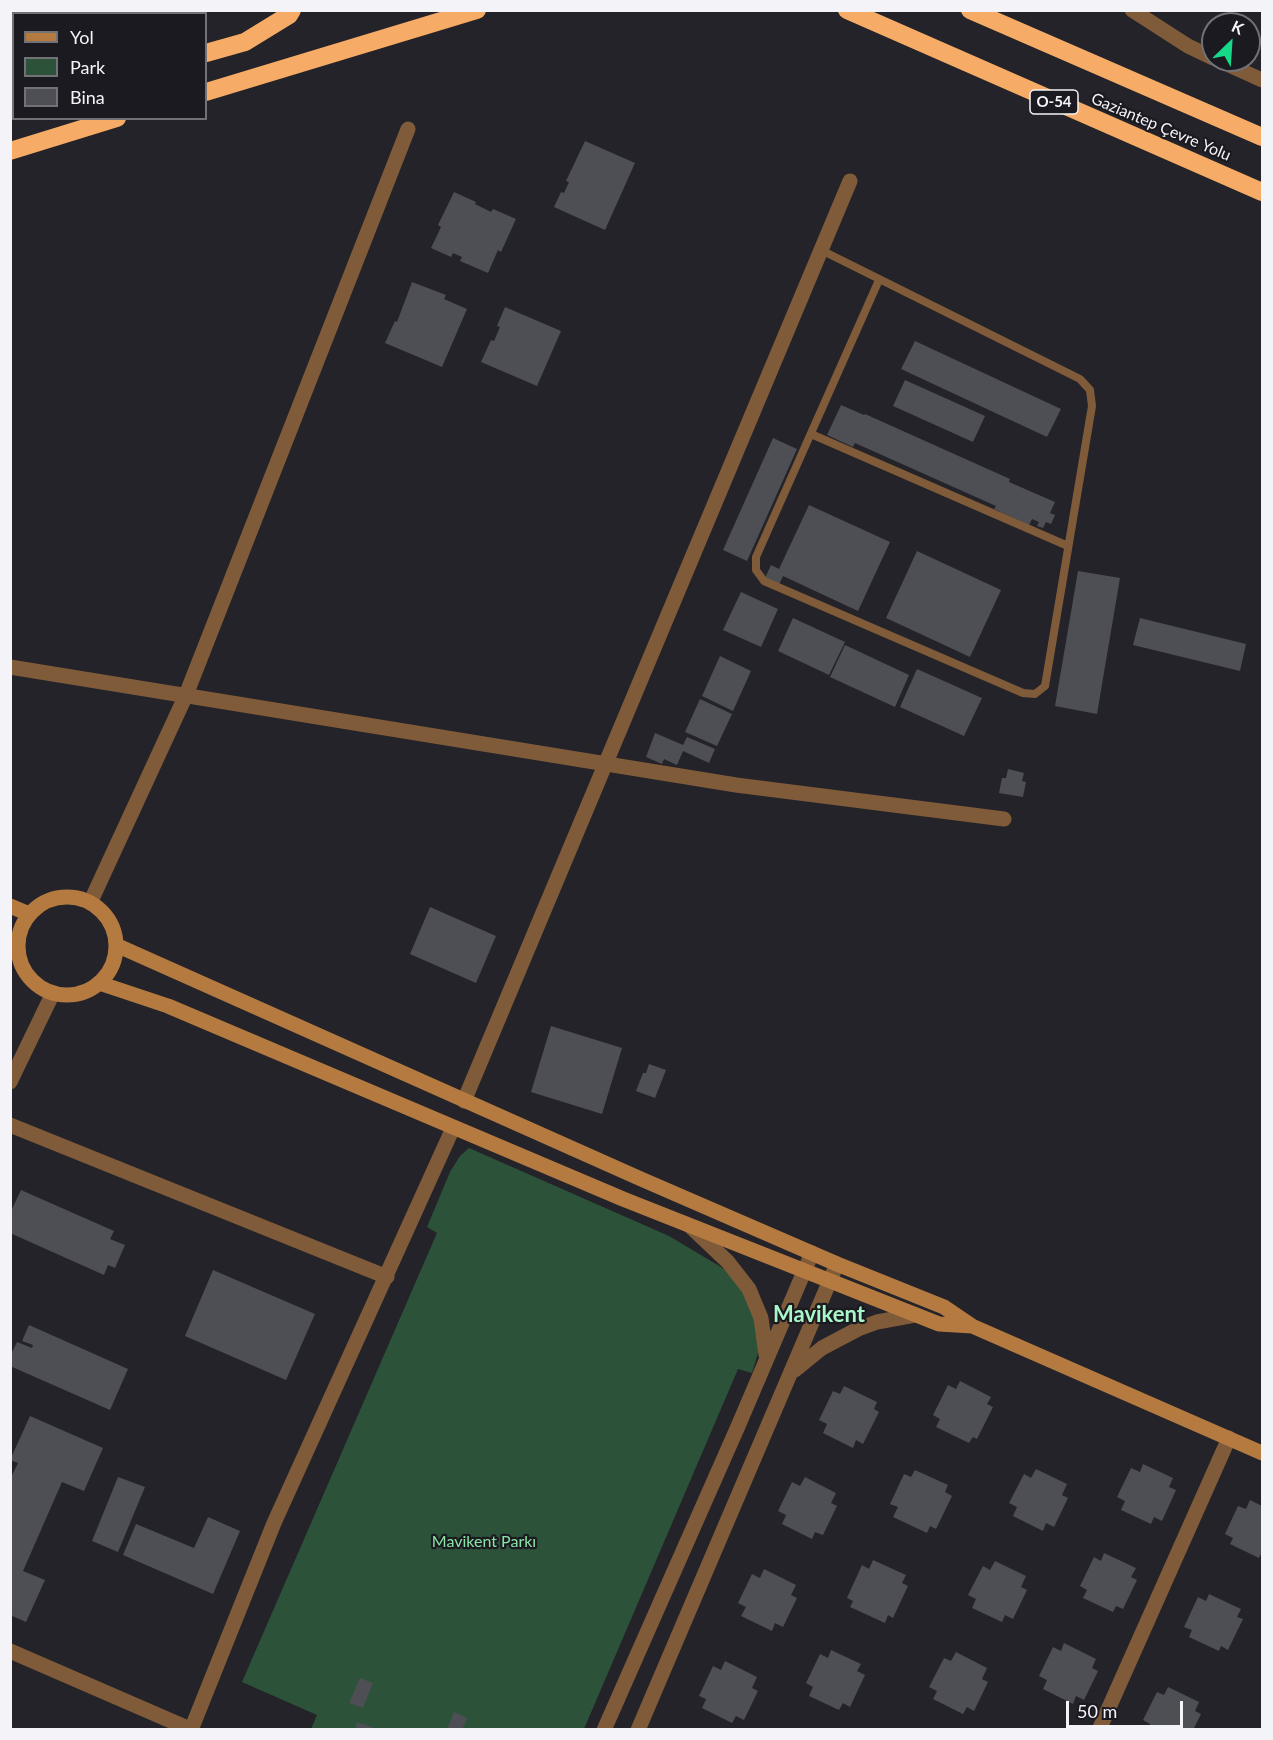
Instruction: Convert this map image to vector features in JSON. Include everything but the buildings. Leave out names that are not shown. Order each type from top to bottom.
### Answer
[{"type":"highway","points":[[207,53],[246,42],[289,15],[292,10]]},
{"type":"highway","points":[[207,92],[477,10]]},
{"type":"highway","points":[[832,10],[968,64]]},
{"type":"highway","name":"Gaziantep Çevre Yolu","points":[[847,10],[1263,192]]},
{"type":"highway","name":"Gaziantep Çevre Yolu","points":[[977,13],[1263,137]]},
{"type":"highway","points":[[10,151],[111,120]]},
{"type":"main road","points":[[61,897],[76,897],[90,903],[105,914],[113,929],[116,945],[114,962],[106,976],[94,988],[78,994],[62,995],[46,991],[32,982],[27,975],[14,944],[23,923],[29,914],[45,901],[61,897]]},
{"type":"main road","points":[[10,906],[29,914]]},
{"type":"main road","points":[[116,945],[464,1101],[812,1253],[944,1307],[972,1326],[1263,1453]]},
{"type":"main road","points":[[99,983],[168,1006],[453,1128],[690,1226],[915,1315],[939,1324],[972,1326]]},
{"type":"street","points":[[1132,10],[1201,52]]},
{"type":"street","points":[[1245,72],[1263,80]]},
{"type":"street","points":[[90,903],[186,695],[408,129]]},
{"type":"street","points":[[464,1101],[850,181]]},
{"type":"street","points":[[10,667],[736,785],[1004,819]]},
{"type":"street","points":[[10,1082],[53,993]]},
{"type":"street","points":[[10,1125],[387,1277]]},
{"type":"street","points":[[10,1652],[192,1729],[274,1523],[453,1128]]},
{"type":"street","points":[[690,1226],[728,1262],[749,1289],[765,1331],[766,1359]]},
{"type":"street","points":[[604,1730],[812,1253]]},
{"type":"street","points":[[638,1730],[837,1263]]},
{"type":"street","points":[[790,1374],[822,1348],[849,1333],[877,1322],[915,1315]]},
{"type":"street","points":[[1100,1730],[1229,1438]]},
{"type":"lane","points":[[821,250],[1086,384],[1091,395],[1092,406],[1045,686],[1035,694],[1023,693],[764,581],[755,566],[756,557],[879,280]]},
{"type":"lane","points":[[811,434],[1068,546]]},
{"type":"green space","name":"Mavikent Parkı","points":[[469,1148],[669,1236],[731,1273],[756,1308],[760,1346],[752,1373],[738,1369],[584,1729],[311,1729],[317,1715],[242,1682],[437,1233],[427,1227],[450,1172],[460,1156]]},
{"type":"district","name":"Mavikent","points":[[819,1315]]}]
